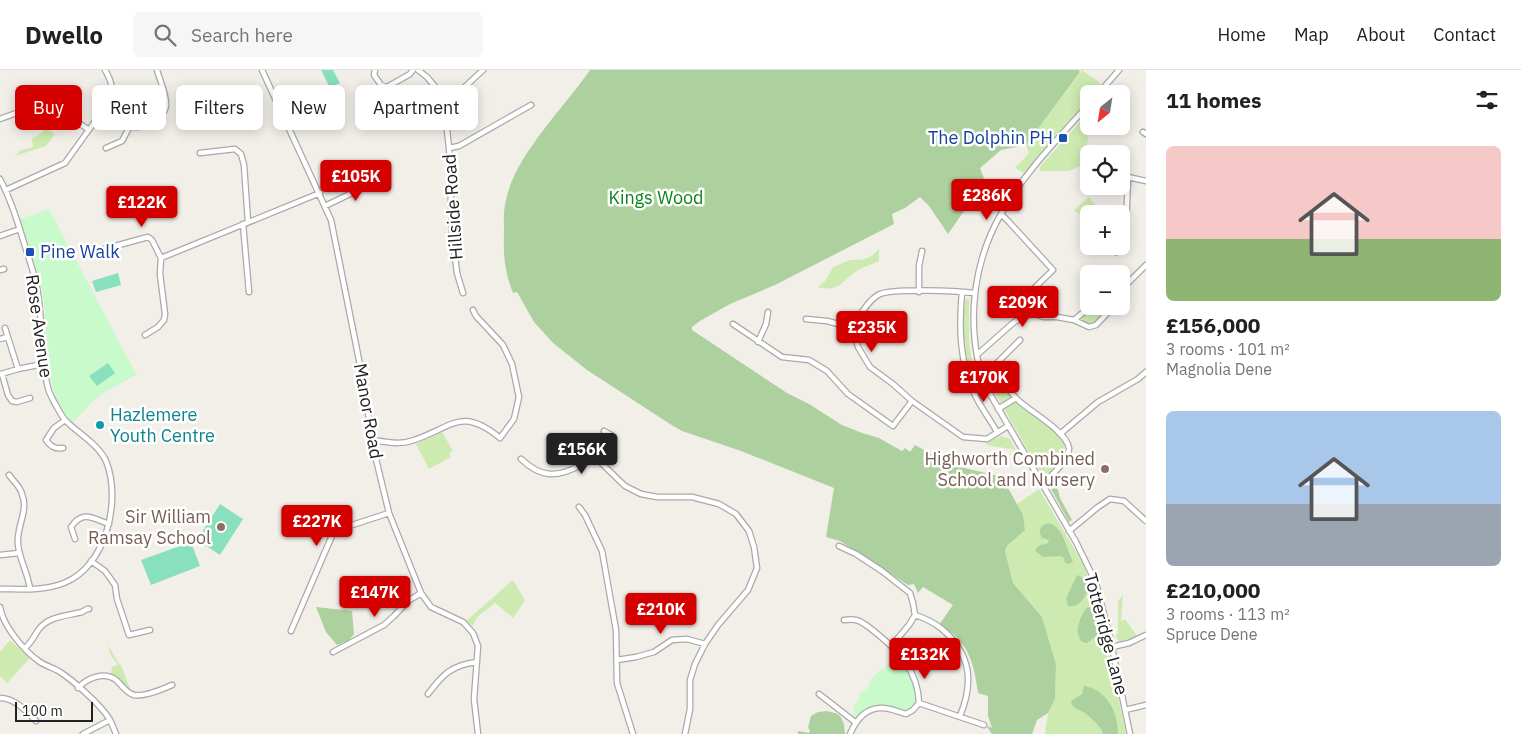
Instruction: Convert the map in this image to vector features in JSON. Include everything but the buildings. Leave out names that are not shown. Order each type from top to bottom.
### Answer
[{"type":"street","points":[[105,70],[111,79],[112,85]]},
{"type":"street","points":[[157,70],[161,85]]},
{"type":"street","name":"Manor Road","points":[[262,70],[331,220],[380,480],[389,513],[421,593],[431,607],[463,622],[473,633],[478,646],[474,700],[478,734]]},
{"type":"street","points":[[375,70],[374,75],[381,85],[387,87],[410,74],[413,70]]},
{"type":"street","name":"Hillside Road","points":[[418,70],[434,85]]},
{"type":"street","points":[[467,85],[483,70]]},
{"type":"street","points":[[1106,85],[1119,70]]},
{"type":"street","points":[[0,119],[44,103],[52,104],[89,130]]},
{"type":"street","points":[[449,148],[459,146],[531,105]]},
{"type":"street","name":"Totteridge Lane","points":[[1080,114],[1025,178],[1000,214],[986,247],[974,293],[974,313],[980,370],[998,409],[1069,530],[1096,583],[1112,647],[1130,734]]},
{"type":"street","points":[[6,190],[65,163],[92,126]]},
{"type":"street","points":[[106,148],[122,141],[128,130]]},
{"type":"street","name":"Hillside Road","points":[[447,130],[452,232],[457,273],[463,293]]},
{"type":"street","points":[[200,153],[235,149],[241,154],[244,165],[249,292]]},
{"type":"street","points":[[1130,177],[1146,181]]},
{"type":"street","name":"Rose Avenue","points":[[0,179],[20,229],[36,281],[43,364],[48,391],[65,420],[99,450],[106,462],[111,482],[112,503],[109,524],[101,546],[91,561],[76,576],[65,583],[49,588],[0,589]]},
{"type":"street","points":[[325,206],[379,180]]},
{"type":"street","points":[[161,258],[320,193]]},
{"type":"street","points":[[1000,214],[1053,270],[1026,296]]},
{"type":"street","points":[[0,236],[20,229]]},
{"type":"street","points":[[104,249],[148,237],[152,240],[161,258],[160,274],[165,314],[164,320],[158,327],[145,335]]},
{"type":"street","points":[[919,292],[919,266],[922,250]]},
{"type":"street","points":[[1130,281],[1146,265]]},
{"type":"street","points":[[974,293],[895,292],[879,295],[862,312],[853,328],[858,347],[870,368],[963,438],[987,439],[1008,426]]},
{"type":"street","points":[[962,292],[959,322],[962,358],[975,394],[997,432]]},
{"type":"street","points":[[373,440],[400,443],[411,442],[454,422],[468,420],[487,427],[500,438],[514,419],[519,397],[512,364],[503,345],[476,316],[473,310]]},
{"type":"street","points":[[758,342],[766,324],[768,312]]},
{"type":"street","points":[[978,354],[1013,323],[1026,315],[1035,314],[1044,317],[1074,320],[1090,327],[1096,325],[1105,315]]},
{"type":"street","points":[[1074,320],[1080,315]]},
{"type":"street","points":[[806,319],[827,321],[853,328]]},
{"type":"street","points":[[733,324],[782,357],[809,360],[827,371],[848,394],[894,426],[912,401]]},
{"type":"street","points":[[5,328],[18,369]]},
{"type":"street","points":[[0,339],[7,336]]},
{"type":"street","points":[[980,370],[992,368],[1020,340]]},
{"type":"street","points":[[30,398],[12,402],[1,374],[43,364]]},
{"type":"street","points":[[992,368],[1016,398],[1060,434],[1067,444],[1068,454],[1056,471],[1042,485]]},
{"type":"street","points":[[1060,434],[1098,402],[1138,379],[1146,372]]},
{"type":"street","points":[[998,409],[1016,398]]},
{"type":"street","points":[[40,443],[46,440],[54,428],[65,420]]},
{"type":"street","points":[[521,459],[530,468],[541,473],[557,475],[576,468],[595,457],[610,435],[604,431]]},
{"type":"street","points":[[46,440],[56,449],[63,448]]},
{"type":"street","points":[[595,457],[626,486],[641,494],[657,497],[692,497],[719,504],[736,514],[749,531],[754,547],[757,568],[748,590],[718,625],[705,644],[695,664],[690,680],[690,709],[685,734]]},
{"type":"street","points":[[9,475],[23,495],[24,510],[17,537],[19,553],[28,576],[30,589]]},
{"type":"street","points":[[1069,530],[1110,499],[1124,501],[1146,521]]},
{"type":"street","points":[[579,507],[585,515],[602,551],[616,630],[617,683],[633,734]]},
{"type":"street","points":[[291,631],[334,531],[389,513]]},
{"type":"street","points":[[75,539],[72,527],[77,518],[85,516],[109,524]]},
{"type":"street","points":[[839,546],[882,570],[910,593],[915,615],[892,645]]},
{"type":"street","points":[[0,555],[19,553]]},
{"type":"street","points":[[91,561],[105,571],[115,585],[116,599],[129,635],[150,630]]},
{"type":"street","points":[[333,652],[384,624],[408,601],[421,593]]},
{"type":"street","points":[[0,607],[1,616],[10,631],[25,648],[38,661],[60,672],[103,710],[116,734]]},
{"type":"street","points":[[25,648],[33,641],[39,629],[47,621],[89,609]]},
{"type":"street","points":[[915,615],[933,622],[960,648],[967,664],[968,687],[965,705],[960,716]]},
{"type":"street","points":[[844,620],[856,620],[892,645],[914,674],[919,694],[919,703],[906,714],[884,707],[869,710],[855,722],[850,734]]},
{"type":"street","points":[[1112,647],[1129,643],[1146,635]]},
{"type":"street","points":[[617,660],[654,652],[672,640],[687,639],[705,644]]},
{"type":"street","points":[[428,694],[450,670],[463,663],[477,662]]},
{"type":"street","points":[[78,688],[84,681],[104,675],[115,679],[128,692],[136,695],[172,685]]},
{"type":"street","points":[[819,694],[855,722]]},
{"type":"street","points":[[0,698],[16,702],[36,721]]},
{"type":"street","points":[[919,703],[984,725]]},
{"type":"street","points":[[1125,710],[1146,705]]},
{"type":"street","points":[[84,734],[110,720]]},
{"type":"green space","points":[[321,70],[333,70],[340,83],[328,85]]},
{"type":"green space","name":"Kings Wood","points":[[590,70],[1079,70],[1080,72],[1026,145],[1001,150],[980,168],[985,181],[948,234],[929,206],[920,197],[905,208],[892,214],[894,224],[775,285],[730,304],[692,327],[692,330],[787,393],[809,404],[842,425],[879,438],[902,451],[905,448],[910,452],[915,445],[952,465],[1002,477],[1023,515],[1025,530],[1007,546],[1005,551],[1013,583],[1042,617],[1056,664],[1055,699],[1048,713],[1037,720],[1032,734],[992,734],[987,727],[992,728],[988,716],[988,696],[978,693],[972,662],[968,653],[957,637],[939,625],[953,605],[923,587],[918,593],[914,584],[908,585],[840,541],[826,537],[834,488],[741,451],[682,431],[670,424],[587,370],[553,343],[534,322],[517,292],[513,293],[506,271],[504,250],[504,208],[511,183],[530,149]]},
{"type":"green space","points":[[1082,70],[1099,82],[1100,85],[1080,85],[1080,109],[1024,173],[1015,168],[1029,153],[1026,145]]},
{"type":"green space","points":[[1080,122],[1080,135],[1089,135],[1087,145],[1080,145],[1080,166],[1069,171],[1041,171],[1039,168]]},
{"type":"green space","points":[[44,130],[49,130],[55,134],[46,146],[15,156],[21,150],[33,147],[32,139]]},
{"type":"green space","points":[[1089,197],[1096,205],[1080,205],[1080,215],[1074,210]]},
{"type":"green space","points":[[49,209],[137,374],[105,392],[92,402],[73,423],[62,409],[50,379],[43,296],[36,267],[20,219]]},
{"type":"green space","points":[[879,249],[879,261],[860,269],[836,287],[818,287],[826,280],[833,267],[848,261],[867,258]]},
{"type":"green space","points":[[118,273],[121,285],[96,292],[92,281]]},
{"type":"green space","points":[[966,299],[969,299],[969,340],[973,370],[979,382],[981,401],[968,364],[964,339],[963,327]]},
{"type":"green space","points":[[1084,315],[1105,315],[1095,325],[1086,324],[1080,319]]},
{"type":"green space","points":[[108,363],[115,373],[97,386],[89,376]]},
{"type":"green space","points":[[991,370],[1010,395],[1010,399],[1001,403],[994,392],[987,372]]},
{"type":"green space","points":[[1016,402],[1052,429],[1065,444],[1063,457],[1047,476],[1042,475],[1004,409]]},
{"type":"green space","points":[[442,432],[453,451],[449,453],[451,457],[429,469],[416,444]]},
{"type":"green space","points":[[1001,436],[1010,439],[1016,450],[987,445],[986,443]]},
{"type":"green space","points":[[1057,486],[1060,498],[1072,520],[1069,522],[1051,489]]},
{"type":"green space","points":[[1039,489],[1082,562],[1097,600],[1126,734],[1045,734],[1048,713],[1055,699],[1056,664],[1042,617],[1013,583],[1005,551],[1007,546],[1025,530],[1023,515],[1017,504]]},
{"type":"green space","points":[[220,504],[243,519],[220,555],[197,540]]},
{"type":"green space","points":[[1049,523],[1062,534],[1073,561],[1069,564],[1065,563],[1064,558],[1060,556],[1043,557],[1035,551],[1038,546],[1048,543],[1049,540],[1042,538],[1040,530]]},
{"type":"green space","points":[[191,542],[200,566],[151,585],[141,560]]},
{"type":"green space","points":[[1077,575],[1082,577],[1089,588],[1079,604],[1068,606],[1066,599]]},
{"type":"green space","points":[[513,580],[525,600],[513,618],[495,603],[477,617],[473,626],[466,621]]},
{"type":"green space","points":[[1122,596],[1121,621],[1125,619],[1137,636],[1120,643],[1115,636],[1118,633],[1118,601]]},
{"type":"green space","points":[[316,607],[352,611],[354,634],[349,640],[337,645],[326,632]]},
{"type":"green space","points":[[1093,607],[1100,617],[1100,631],[1087,643],[1082,642],[1078,634],[1080,621],[1086,608]]},
{"type":"green space","points":[[10,640],[30,658],[7,683],[0,676],[0,652]]},
{"type":"green space","points":[[108,645],[121,665],[130,689],[111,674],[112,667],[118,665],[110,654]]},
{"type":"green space","points":[[891,648],[900,659],[912,681],[916,695],[914,705],[908,711],[875,706],[853,717],[854,706],[860,698],[858,696],[868,688],[873,677],[888,665]]},
{"type":"green space","points":[[1084,686],[1099,692],[1110,704],[1116,718],[1118,734],[1103,734],[1093,720],[1073,706],[1071,701],[1082,694]]},
{"type":"green space","points":[[827,711],[840,716],[845,734],[798,734],[798,731],[809,733],[810,730],[808,728],[811,716],[818,712]]},
{"type":"place","name":"The Dolphin PH","points":[[1063,138]]},
{"type":"place","name":"Pine Walk","points":[[30,252]]},
{"type":"place","name":"Hazlemere Youth Centre","points":[[100,425]]},
{"type":"place","name":"Highworth Combined School and Nursery","points":[[1105,469]]},
{"type":"place","name":"Sir William Ramsay School","points":[[221,527]]}]
